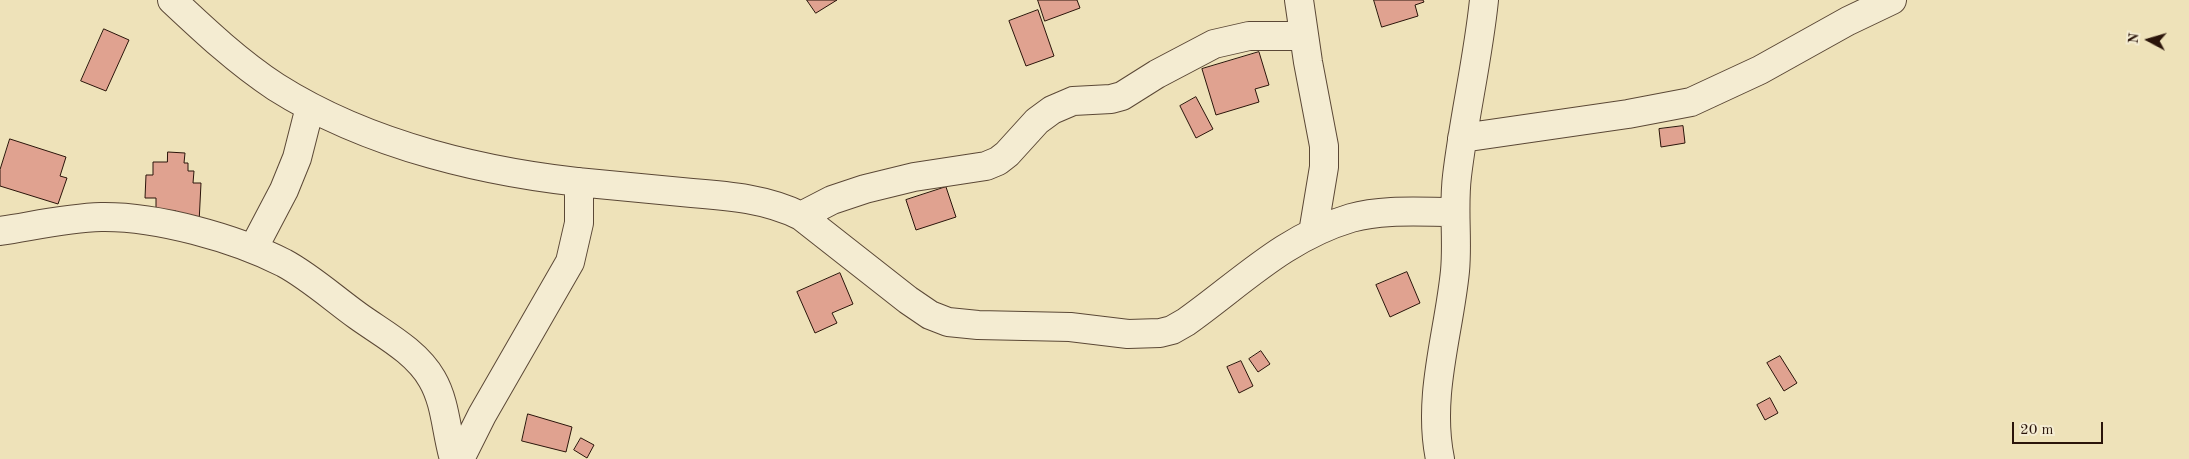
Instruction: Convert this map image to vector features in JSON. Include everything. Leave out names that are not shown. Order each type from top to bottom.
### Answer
[{"type":"street","points":[[172,0],[220,45],[275,86],[310,107],[379,136],[429,154],[494,170],[579,182],[744,198],[785,208],[802,216],[900,294],[930,315],[948,322],[978,325],[1070,327],[1128,334],[1160,333],[1172,330],[1202,310],[1229,287],[1273,255],[1313,234],[1351,218],[1378,213],[1454,212]]},
{"type":"street","points":[[1299,0],[1324,146],[1324,167],[1313,234]]},
{"type":"street","points":[[1440,459],[1435,417],[1438,383],[1455,270],[1454,212],[1462,138],[1481,37],[1484,0]]},
{"type":"street","points":[[1462,138],[1628,114],[1692,102],[1710,96],[1890,0]]},
{"type":"street","points":[[802,216],[832,200],[865,189],[914,177],[974,169],[992,164],[1007,154],[1037,121],[1052,110],[1074,101],[1111,99],[1122,96],[1156,74],[1214,44],[1249,36],[1304,36]]},
{"type":"street","points":[[252,249],[284,190],[296,158],[310,107]]},
{"type":"street","points":[[460,459],[482,415],[570,262],[578,223],[579,182]]},
{"type":"street","points":[[0,231],[102,217],[130,219],[206,233],[252,249],[284,264],[312,281],[420,361],[439,394],[454,459]]},
{"type":"building","points":[[807,0],[837,0],[816,13]]},
{"type":"building","points":[[1038,0],[1077,0],[1080,8],[1045,21]]},
{"type":"building","points":[[1374,0],[1423,0],[1424,2],[1415,5],[1418,16],[1382,27]]},
{"type":"building","points":[[1038,10],[1054,56],[1026,66],[1009,21]]},
{"type":"building","points":[[104,29],[129,40],[106,91],[81,81]]},
{"type":"building","points":[[1259,52],[1269,85],[1255,89],[1259,102],[1216,115],[1202,69]]},
{"type":"building","points":[[1196,97],[1213,129],[1196,138],[1180,106]]},
{"type":"building","points":[[1683,126],[1685,143],[1661,147],[1659,129]]},
{"type":"building","points":[[10,139],[66,157],[60,176],[67,178],[58,204],[0,186],[0,170]]},
{"type":"building","points":[[168,152],[185,153],[184,163],[188,163],[188,171],[194,171],[193,183],[201,183],[199,223],[175,222],[176,211],[156,210],[156,198],[145,198],[146,175],[153,175],[153,162],[167,162]]},
{"type":"building","points":[[946,187],[956,217],[916,230],[906,200]]},
{"type":"building","points":[[1407,272],[1420,303],[1390,317],[1376,285]]},
{"type":"building","points":[[840,273],[853,304],[832,313],[837,323],[815,333],[797,292]]},
{"type":"building","points":[[1261,351],[1270,364],[1258,372],[1249,359]]},
{"type":"building","points":[[1780,356],[1797,383],[1784,391],[1767,363]]},
{"type":"building","points":[[1241,361],[1253,386],[1239,393],[1227,367]]},
{"type":"building","points":[[1770,398],[1778,413],[1765,420],[1757,405]]},
{"type":"building","points":[[528,414],[572,427],[566,452],[522,441]]},
{"type":"building","points":[[581,438],[594,445],[587,458],[574,450]]}]
